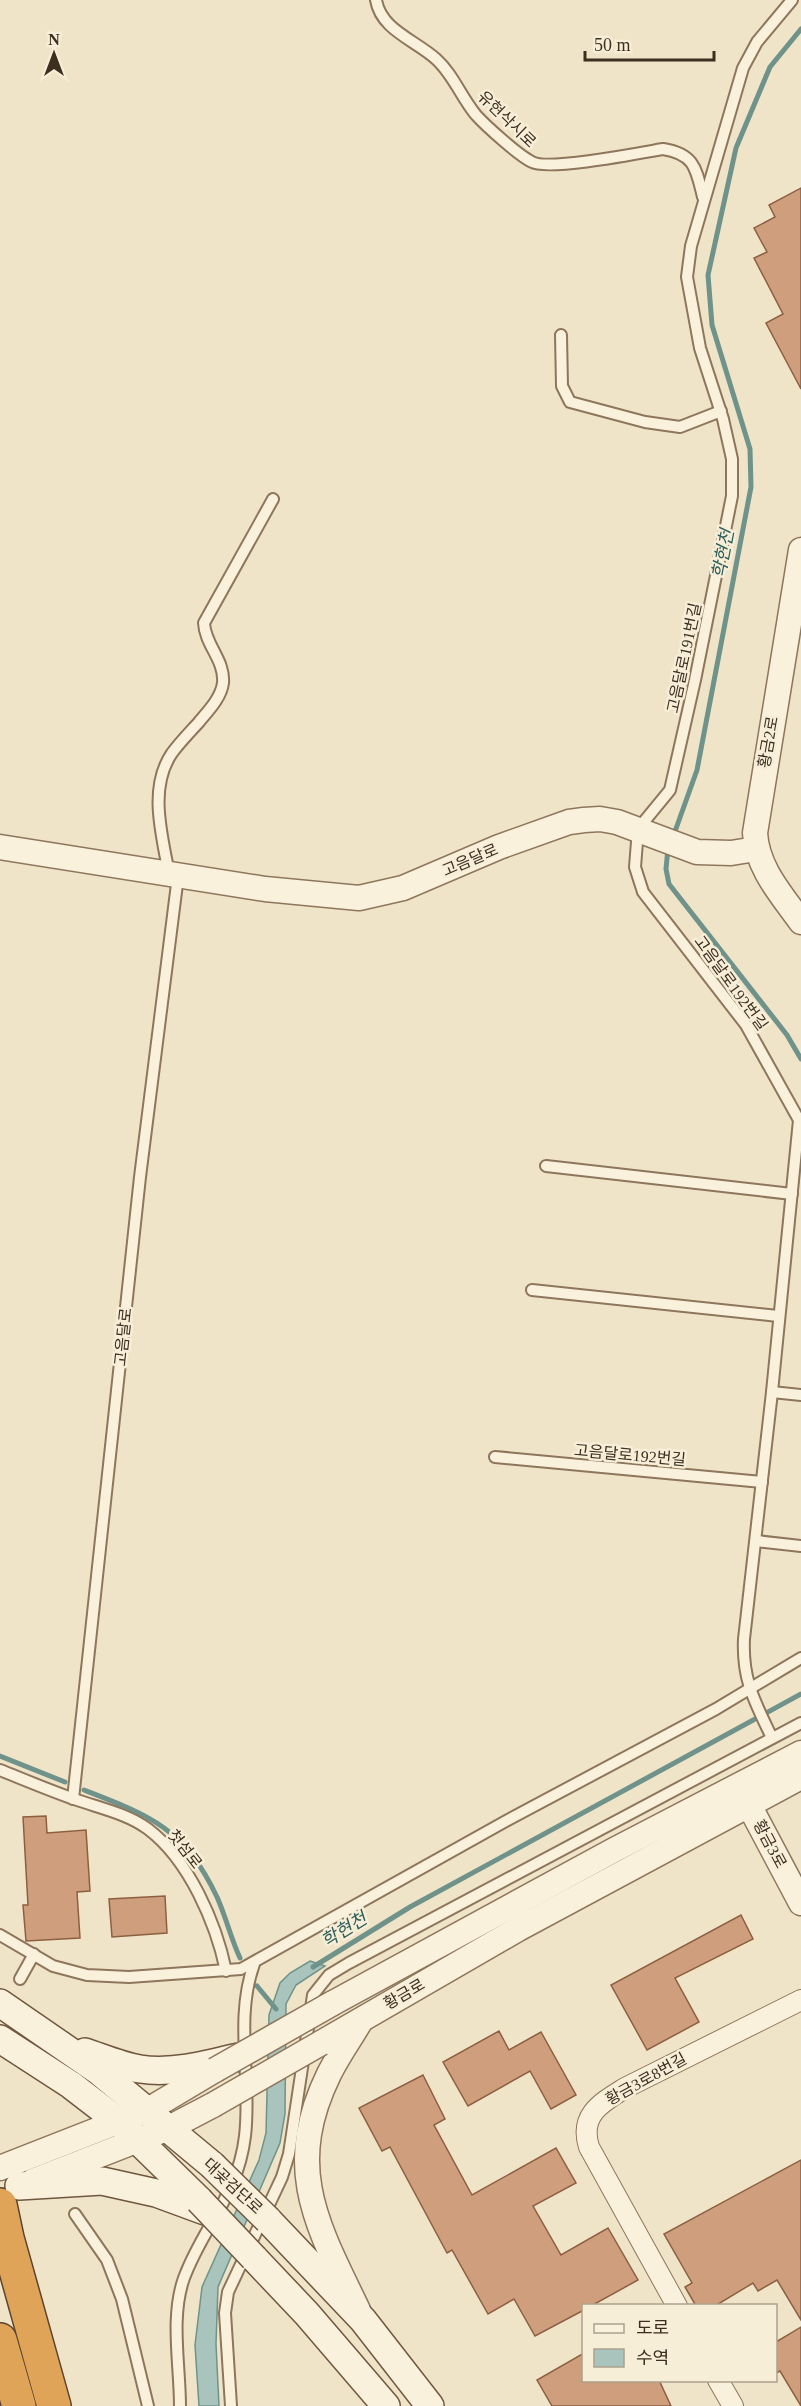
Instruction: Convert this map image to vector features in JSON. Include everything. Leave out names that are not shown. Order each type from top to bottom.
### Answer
[{"type":"highway","points":[[5,2188],[7,2238],[54,2406]]},
{"type":"highway","points":[[0,2340],[19,2406]]},
{"type":"main road","name":"대곶검단로","points":[[0,2003],[59,2043],[148,2110],[212,2165],[363,2320],[430,2406]]},
{"type":"main road","name":"대곶검단로","points":[[0,2039],[71,2085],[119,2122],[138,2140],[307,2314],[386,2406]]},
{"type":"main road","points":[[59,2043],[138,2069],[208,2068],[238,2057]]},
{"type":"main road","points":[[5,2188],[102,2181],[200,2206]]},
{"type":"street","name":"황금2로","points":[[801,550],[755,817],[756,849],[762,867],[801,922]]},
{"type":"street","name":"고음달로","points":[[0,847],[276,891],[359,898],[403,888],[499,847],[569,822],[600,819],[645,832],[684,848],[714,853],[756,849]]},
{"type":"street","name":"황금로","points":[[5,2188],[169,2128],[213,2105],[518,1929],[743,1795],[801,1753]]},
{"type":"street","name":"황금로","points":[[238,2057],[583,1866],[743,1795],[801,1777]]},
{"type":"street","name":"황금3로","points":[[743,1795],[801,1903]]},
{"type":"street","name":"황금3로8번길","points":[[676,2304],[589,2147],[586,2125],[590,2114],[602,2102],[625,2088],[801,2000]]},
{"type":"street","points":[[362,2018],[322,2091],[309,2130],[307,2183],[314,2210],[363,2320]]},
{"type":"street","points":[[5,2188],[119,2122],[148,2110],[208,2068]]},
{"type":"street","points":[[719,2382],[732,2406]]},
{"type":"lane","name":"유현삭시로","points":[[376,0],[378,13],[387,24],[436,58],[446,69],[476,115],[533,164],[556,165],[663,149],[679,152],[690,159],[697,172],[703,199]]},
{"type":"lane","name":"고음달로191번길","points":[[645,832],[670,790],[732,496],[732,459],[721,411],[700,348],[687,277],[691,246],[726,118],[749,55],[792,0]]},
{"type":"lane","points":[[561,335],[562,386],[570,402],[645,422],[680,427],[721,411]]},
{"type":"lane","name":"고음달로","points":[[73,1799],[174,875],[160,824],[160,783],[172,753],[218,698],[223,684],[222,669],[204,633],[204,623],[273,499]]},
{"type":"lane","name":"고음달로192번길","points":[[645,832],[635,867],[643,891],[746,1025],[800,1121],[744,1638],[744,1670],[750,1693],[770,1734]]},
{"type":"lane","points":[[546,1166],[792,1194]]},
{"type":"lane","points":[[532,1290],[778,1316]]},
{"type":"lane","points":[[772,1392],[801,1395]]},
{"type":"lane","name":"고음달로192번길","points":[[495,1457],[762,1482]]},
{"type":"lane","points":[[756,1541],[801,1546]]},
{"type":"lane","points":[[0,1935],[54,1966],[87,1975],[129,1977],[225,1971],[254,1964],[341,1912],[750,1693],[801,1658]]},
{"type":"lane","points":[[231,2406],[225,2302],[234,2277],[282,2177],[289,2154],[296,2121],[309,2008],[320,1984],[349,1963],[770,1734],[801,1723]]},
{"type":"lane","name":"첫섬로","points":[[0,1770],[138,1824],[163,1843],[197,1892],[211,1919],[221,1948],[225,1971]]},
{"type":"lane","points":[[20,1978],[34,1954]]},
{"type":"lane","points":[[180,2406],[178,2334],[180,2294],[189,2266],[231,2190],[239,2170],[246,2134],[243,2006],[254,1964]]},
{"type":"lane","points":[[75,2214],[107,2260],[122,2299],[148,2406]]},
{"type":"water","points":[[310,1961],[325,1966],[296,1985],[286,2004],[285,2114],[280,2143],[218,2287],[216,2344],[219,2406],[199,2406],[195,2345],[202,2287],[259,2160],[266,2133],[269,2015],[280,1983],[290,1973]]},
{"type":"building","points":[[801,188],[801,389],[766,323],[783,314],[754,258],[767,252],[754,228],[775,217],[769,205]]},
{"type":"building","points":[[46,1816],[47,1833],[86,1830],[90,1891],[77,1892],[80,1938],[26,1941],[23,1905],[28,1905],[23,1817]]},
{"type":"building","points":[[165,1896],[167,1933],[112,1937],[109,1899]]},
{"type":"building","points":[[741,1915],[753,1939],[675,1978],[699,2022],[647,2050],[611,1985]]},
{"type":"building","points":[[499,2031],[509,2050],[541,2032],[576,2095],[551,2109],[530,2071],[468,2106],[443,2062]]},
{"type":"building","points":[[423,2075],[445,2119],[434,2125],[472,2195],[556,2148],[576,2183],[533,2206],[561,2255],[608,2228],[638,2280],[595,2304],[582,2304],[582,2311],[535,2336],[514,2299],[488,2314],[452,2250],[447,2253],[390,2147],[382,2151],[359,2108]]},
{"type":"building","points":[[801,2160],[801,2320],[777,2280],[758,2291],[753,2283],[718,2304],[695,2304],[685,2287],[692,2283],[664,2234]]},
{"type":"building","points":[[801,2327],[801,2406],[780,2371],[777,2372],[777,2341]]},
{"type":"building","points":[[582,2354],[582,2382],[660,2382],[671,2406],[552,2406],[537,2380]]},
{"type":"waterway","name":"학현천","points":[[673,837],[697,770],[751,487],[750,449],[712,325],[708,275],[736,148],[770,67],[801,29]]},
{"type":"waterway","name":"학현천","points":[[668,848],[666,869],[669,884],[787,1035],[801,1059]]},
{"type":"waterway","name":"학현천","points":[[313,1967],[410,1907],[801,1694]]},
{"type":"waterway","points":[[0,1756],[65,1782]]},
{"type":"waterway","points":[[84,1790],[147,1817],[163,1827],[192,1855],[217,1897],[240,1958]]},
{"type":"waterway","points":[[257,1986],[276,2009]]}]
